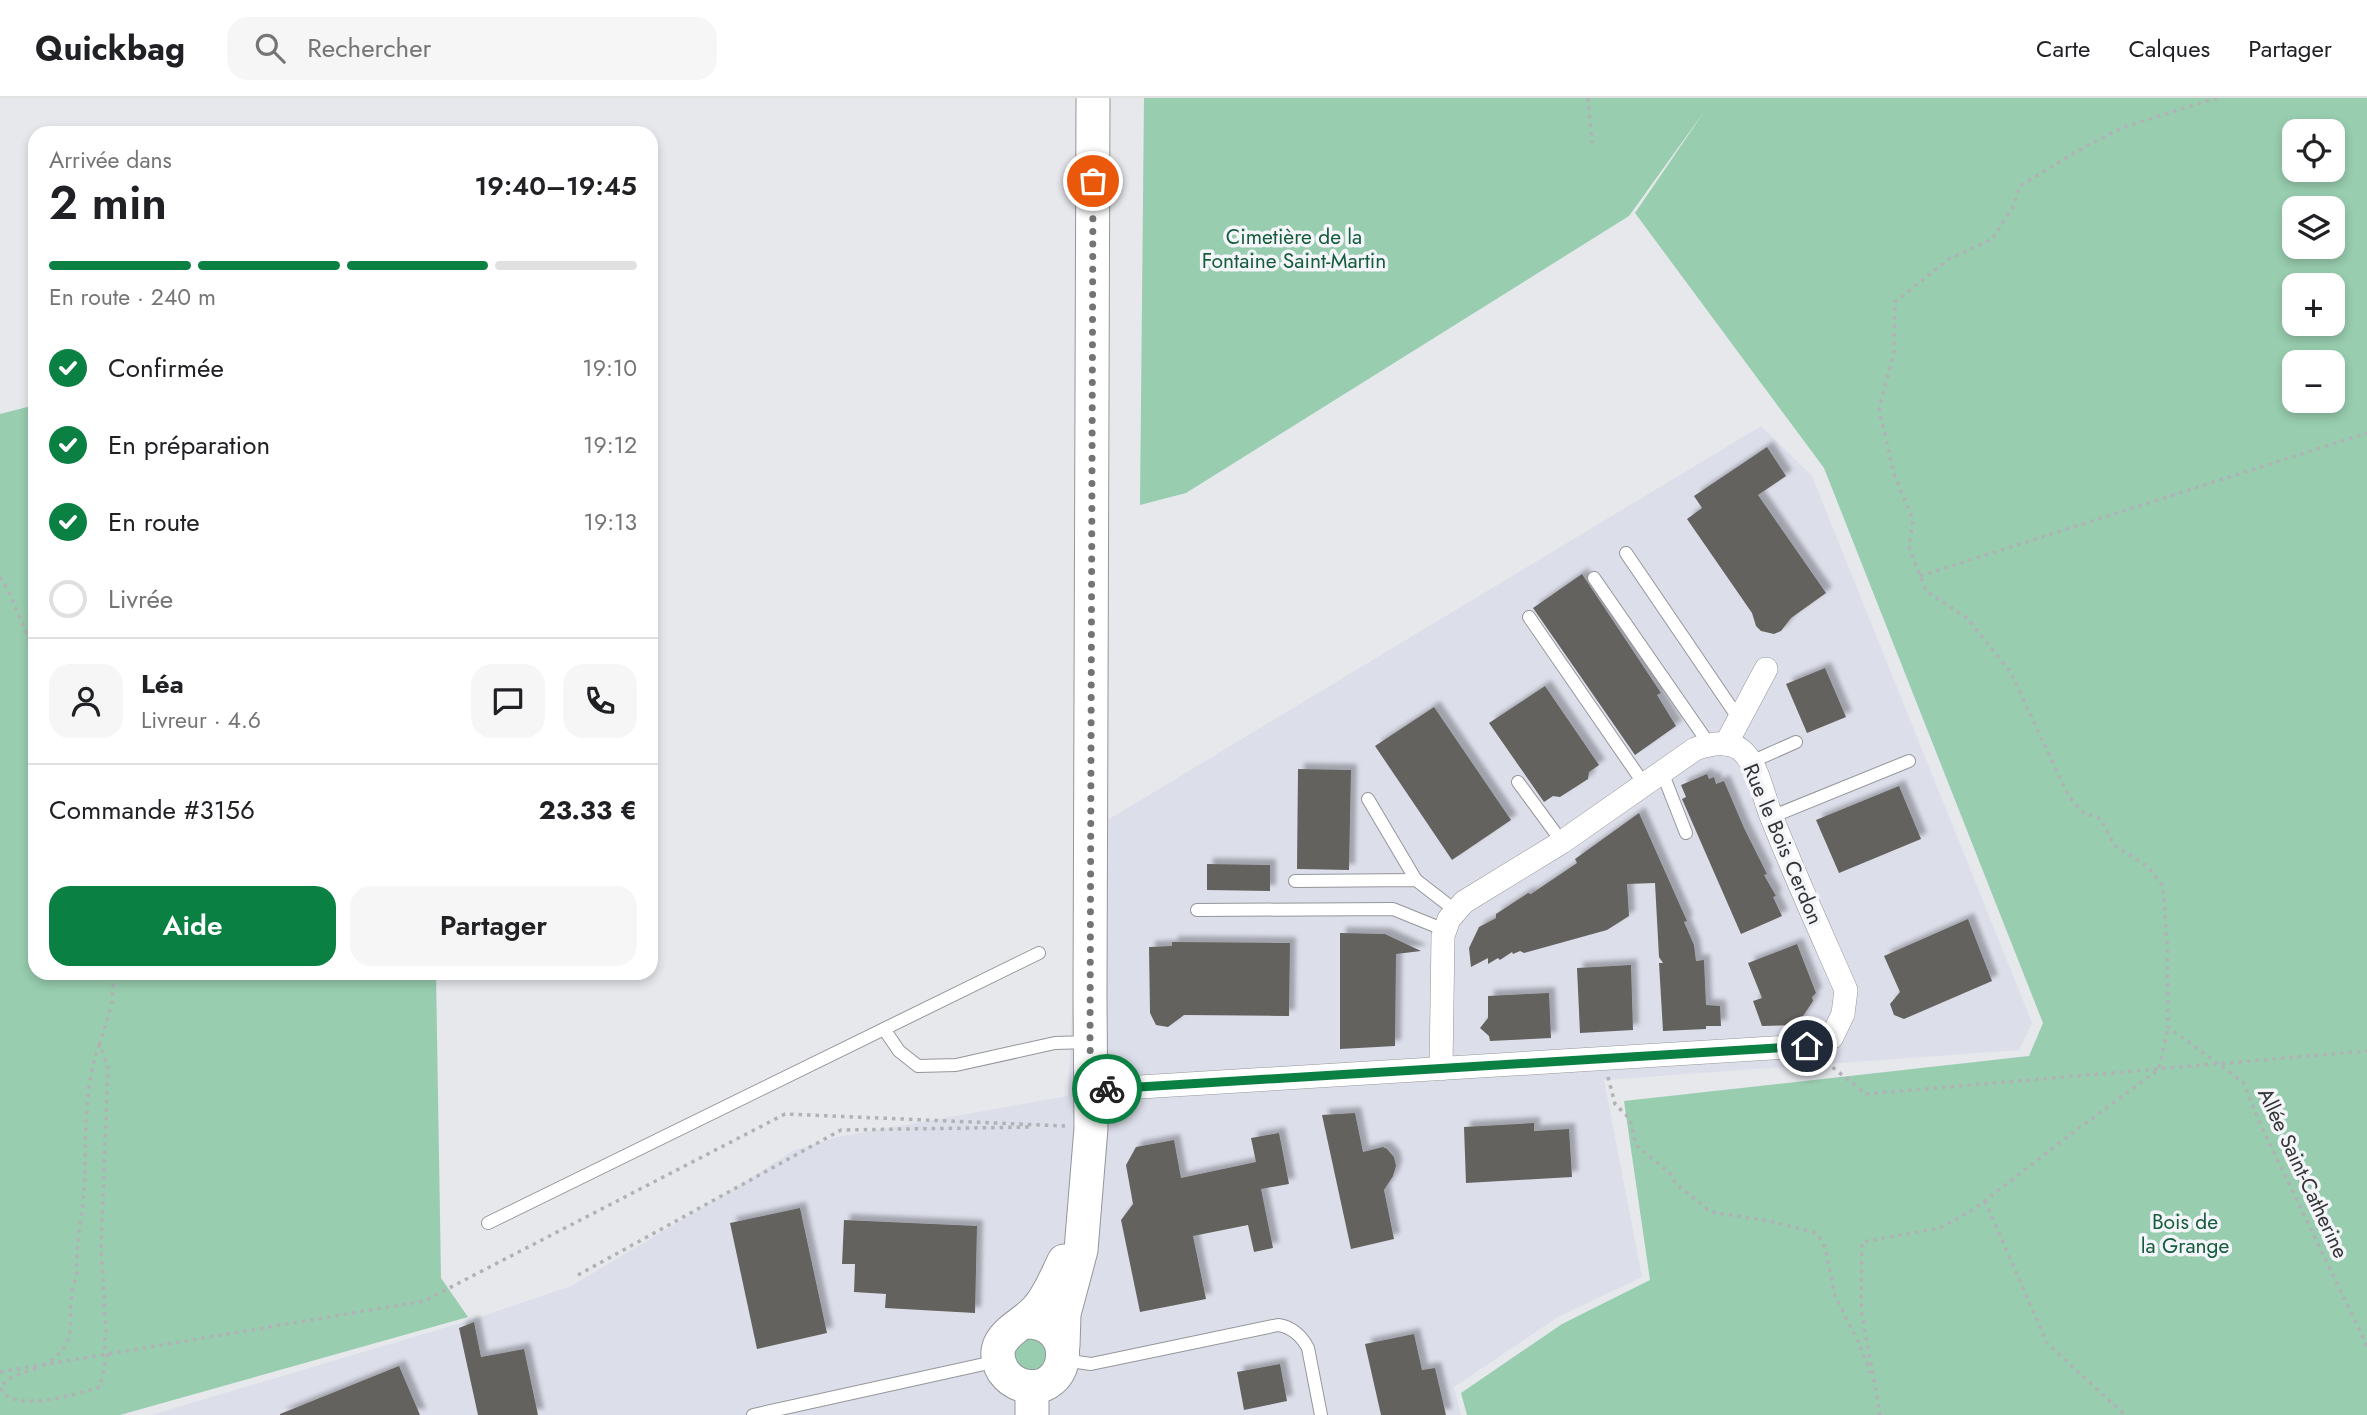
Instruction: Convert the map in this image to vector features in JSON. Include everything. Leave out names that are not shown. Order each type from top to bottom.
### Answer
[{"type":"main road","points":[[1063,1353],[1056,1333],[1036,1322],[1025,1322],[1007,1332],[999,1351],[999,1361],[1004,1372],[1011,1380],[1021,1385],[1032,1401],[1043,1384],[1052,1379],[1059,1370],[1063,1353],[1064,1314],[1081,1250],[1091,1128],[1093,98]]},
{"type":"main road","points":[[1025,1322],[1048,1294],[1082,1220]]},
{"type":"street","points":[[1441,1069],[1443,936],[1450,920],[1464,902],[1562,842],[1695,749],[1717,744],[1739,719],[1766,670]]},
{"type":"street","name":"Rue le Bois Cerdon","points":[[1091,1090],[1807,1046],[1832,1037],[1843,1014],[1846,990],[1771,817],[1751,762],[1740,749],[1717,744]]},
{"type":"lane","points":[[1626,553],[1739,719]]},
{"type":"lane","points":[[1594,579],[1717,744]]},
{"type":"lane","points":[[1529,617],[1653,778],[1686,833]]},
{"type":"lane","points":[[1751,762],[1796,742]]},
{"type":"lane","points":[[1771,817],[1909,761]]},
{"type":"lane","points":[[1518,782],[1562,842]]},
{"type":"lane","points":[[1368,799],[1416,880],[1450,920]]},
{"type":"lane","points":[[1295,881],[1416,880]]},
{"type":"lane","points":[[1197,910],[1393,909],[1450,920]]},
{"type":"lane","points":[[488,1223],[1039,953]]},
{"type":"lane","points":[[884,1028],[899,1051],[918,1066],[956,1065],[1055,1043],[1090,1042]]},
{"type":"lane","points":[[1063,1353],[1091,1364],[1278,1325],[1287,1326],[1303,1339],[1307,1348],[1321,1415]]},
{"type":"lane","points":[[753,1415],[999,1361]]},
{"type":"path","points":[[1588,98],[1592,143]]},
{"type":"path","points":[[1878,1415],[1880,1413],[1861,1310],[1862,1242],[1940,1228],[1985,1201],[2075,1130],[2159,1069],[2168,1027],[2163,886],[2147,866],[2114,845],[2101,819],[2084,813],[2069,797],[2010,671],[1967,618],[1926,592],[1909,547],[1913,520],[1894,474],[1879,409],[1894,352],[1895,302],[1949,259],[1992,239],[2012,209],[2020,186],[2086,146],[2124,127],[2217,98]]},
{"type":"path","points":[[1920,576],[2367,433]]},
{"type":"path","points":[[0,577],[28,636]]},
{"type":"path","points":[[100,1044],[108,1068],[101,1246],[106,1332],[104,1344],[107,1355],[100,1387],[28,1407],[11,1402],[1,1392],[0,1387],[8,1378],[57,1357],[71,1335],[92,1063],[112,1003],[114,980]]},
{"type":"path","name":"Allée Saint-Catherine","points":[[2168,1027],[2243,1082],[2367,1346]]},
{"type":"path","points":[[1807,1046],[1866,1094],[2367,1051]]},
{"type":"path","points":[[1605,1060],[1615,1104],[1630,1119],[1636,1145],[1672,1175],[1675,1183],[1711,1212],[1780,1224],[1813,1232],[1820,1238],[1825,1247],[1835,1296],[1859,1343],[1874,1385]]},
{"type":"path","points":[[0,1372],[424,1301],[785,1114],[1070,1127],[841,1130],[578,1275]]},
{"type":"path","points":[[1985,1201],[2047,1343],[2125,1415]]},
{"type":"shaded area","points":[[1761,426],[1812,476],[2032,1023],[2019,1050],[1604,1080],[1642,1277],[1558,1317],[1454,1387],[1461,1415],[151,1415],[471,1320],[571,1286],[792,1151],[838,1137],[1068,1096],[1081,836]]},
{"type":"green space","points":[[1144,98],[2367,98],[2367,1415],[1467,1415],[1461,1393],[1562,1324],[1650,1280],[1624,1101],[2029,1056],[2043,1023],[1824,468],[1635,213],[1706,109],[1629,216],[1186,493],[1140,505]]},
{"type":"green space","points":[[28,407],[28,980],[436,980],[441,1278],[468,1317],[120,1415],[0,1415],[0,414]]},
{"type":"green space","points":[[1039,1330],[1053,1363],[1024,1374],[1009,1348]]},
{"type":"building","points":[[1767,447],[1786,476],[1758,495],[1826,593],[1774,634],[1761,631],[1756,626],[1752,613],[1687,519],[1702,508],[1694,496]]},
{"type":"building","points":[[1582,574],[1661,693],[1657,695],[1676,726],[1635,755],[1533,608]]},
{"type":"building","points":[[1825,668],[1846,717],[1807,733],[1786,684]]},
{"type":"building","points":[[1545,686],[1599,765],[1589,772],[1588,779],[1560,797],[1553,796],[1544,802],[1489,723]]},
{"type":"building","points":[[1434,707],[1511,820],[1452,860],[1375,746]]},
{"type":"building","points":[[1298,769],[1351,770],[1349,870],[1297,869]]},
{"type":"building","points":[[1707,774],[1709,779],[1714,777],[1716,784],[1724,781],[1767,874],[1764,875],[1776,896],[1773,897],[1782,916],[1741,934],[1682,799],[1686,797],[1681,785]]},
{"type":"building","points":[[1899,786],[1921,839],[1839,873],[1816,820]]},
{"type":"building","points":[[1639,813],[1687,921],[1684,922],[1694,945],[1696,961],[1704,960],[1706,1005],[1720,1006],[1721,1026],[1663,1031],[1659,963],[1663,963],[1659,957],[1655,883],[1627,884],[1629,916],[1607,930],[1524,953],[1512,952],[1488,964],[1488,958],[1471,967],[1469,948],[1479,927],[1577,863],[1575,859]]},
{"type":"building","points":[[1207,864],[1270,865],[1270,891],[1207,890]]},
{"type":"building","points":[[1968,919],[1992,981],[1904,1019],[1894,1015],[1890,1004],[1900,992],[1884,956]]},
{"type":"building","points":[[1340,933],[1385,934],[1421,951],[1396,954],[1395,1046],[1340,1049]]},
{"type":"building","points":[[1172,942],[1290,943],[1289,1016],[1184,1015],[1168,1027],[1156,1025],[1150,1013],[1149,947],[1172,946]]},
{"type":"building","points":[[1797,944],[1816,993],[1812,997],[1813,1001],[1797,1025],[1762,1026],[1753,1001],[1762,998],[1748,963]]},
{"type":"building","points":[[1631,965],[1633,1030],[1580,1033],[1577,968]]},
{"type":"building","points":[[1549,993],[1551,1038],[1490,1041],[1489,1036],[1480,1028],[1488,1018],[1488,996]]},
{"type":"building","points":[[1355,1113],[1363,1152],[1383,1147],[1394,1157],[1396,1166],[1393,1176],[1384,1190],[1394,1239],[1351,1249],[1322,1115]]},
{"type":"building","points":[[1534,1123],[1534,1131],[1569,1129],[1572,1177],[1466,1183],[1464,1127]]},
{"type":"building","points":[[1279,1133],[1289,1184],[1261,1189],[1273,1248],[1254,1252],[1248,1225],[1193,1236],[1206,1299],[1140,1312],[1121,1220],[1133,1204],[1126,1165],[1136,1147],[1174,1140],[1181,1178],[1256,1162],[1251,1138]]},
{"type":"building","points":[[800,1208],[827,1333],[757,1349],[730,1223]]},
{"type":"building","points":[[844,1220],[977,1226],[975,1313],[885,1308],[886,1294],[854,1292],[855,1264],[842,1264]]},
{"type":"building","points":[[474,1322],[481,1357],[524,1349],[538,1415],[478,1415],[459,1328]]},
{"type":"building","points":[[1414,1334],[1422,1370],[1435,1368],[1446,1415],[1381,1415],[1365,1344]]},
{"type":"building","points":[[1280,1364],[1287,1401],[1244,1410],[1237,1372]]},
{"type":"building","points":[[399,1366],[420,1415],[280,1415],[280,1414]]},
{"type":"way so far","points":[[1093,181],[1090,1042],[1091,1090],[1107,1089]]},
{"type":"route","points":[[1107,1089],[1807,1046]]},
{"type":"park label","name":"Cimetière de la Fontaine Saint-Martin","points":[[1294,249]]},
{"type":"park label","name":"Bois de la Grange","points":[[2185,1234]]}]
